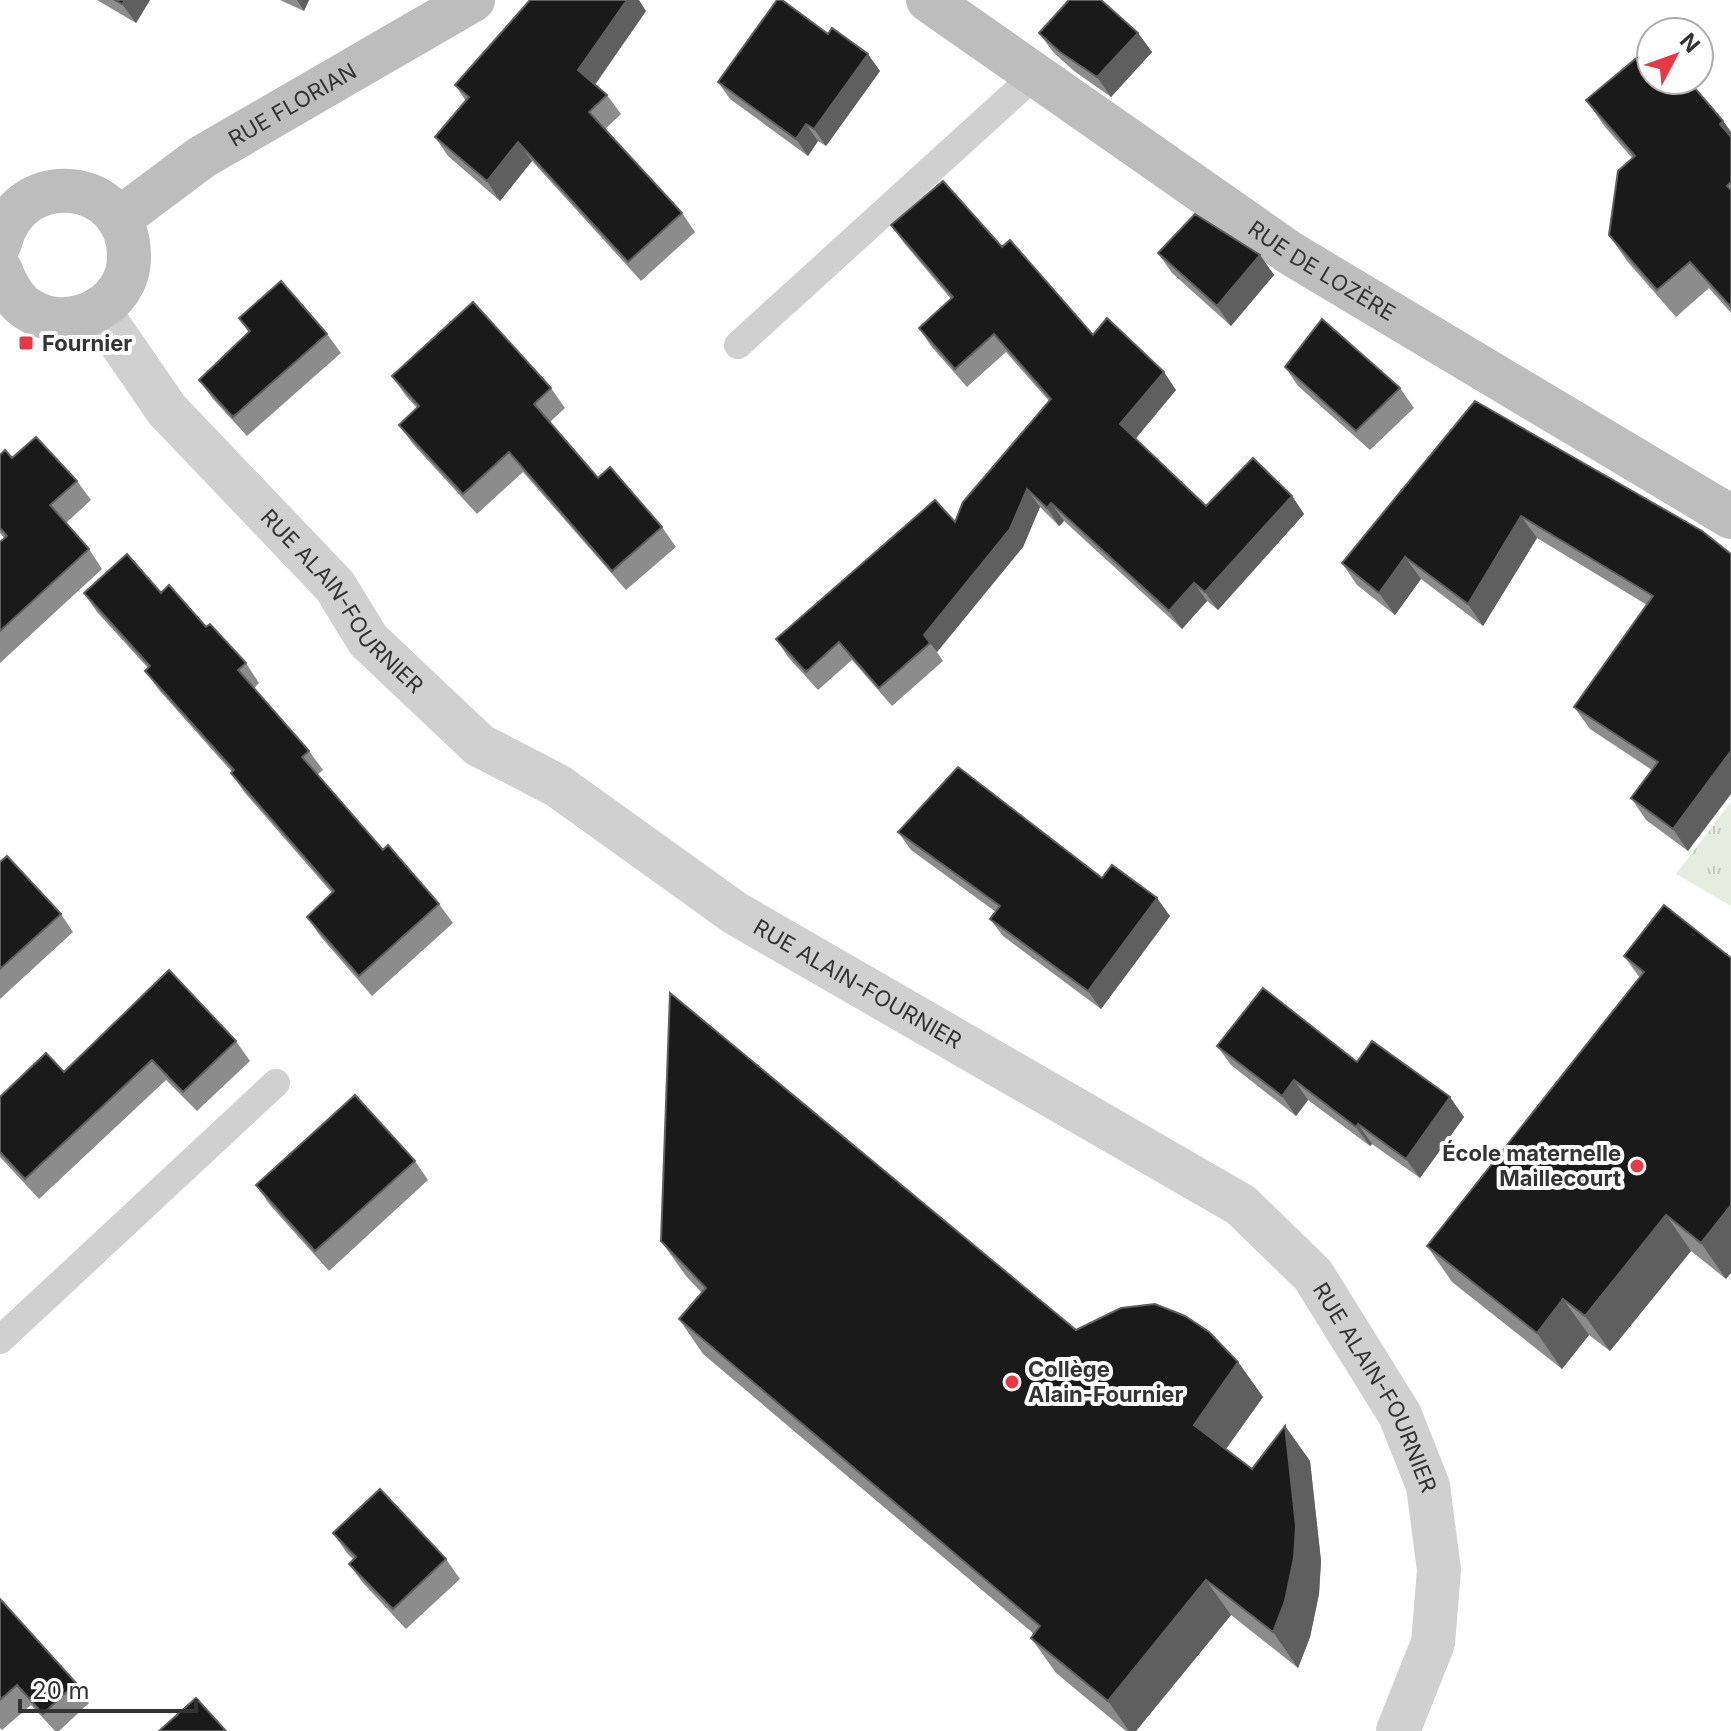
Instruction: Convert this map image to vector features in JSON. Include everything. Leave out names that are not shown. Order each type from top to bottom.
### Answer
[{"type":"street","name":"RUE FLORIAN","points":[[119,219],[202,157],[473,0]]},
{"type":"street","name":"RUE DE LOZÈRE","points":[[928,0],[1290,253],[1731,517]]},
{"type":"street","points":[[0,269],[8,288],[21,304],[38,315],[59,320],[80,318],[99,311],[114,297],[125,279],[130,259],[127,238],[119,219],[105,203],[87,193],[66,189],[45,192],[26,201],[4,222]]},
{"type":"street","name":"RUE ALAIN-FOURNIER","points":[[99,311],[167,410],[335,586],[368,640],[479,745],[558,786],[735,913],[1241,1205],[1313,1275],[1400,1415],[1428,1486],[1439,1570],[1433,1643],[1396,1729]]},
{"type":"lane","points":[[738,345],[1035,75]]},
{"type":"lane","points":[[0,1340],[276,1083]]},
{"type":"green space","points":[[1731,802],[1731,906],[1676,874]]},
{"type":"building","points":[[530,0],[627,0],[578,70],[607,95],[589,112],[682,213],[628,262],[518,142],[487,181],[435,137],[469,97],[455,85]]},
{"type":"building","points":[[777,0],[782,0],[828,34],[832,28],[868,54],[814,129],[806,124],[796,139],[718,82]]},
{"type":"building","points":[[1069,0],[1101,0],[1138,33],[1097,77],[1060,52],[1039,33]]},
{"type":"building","points":[[1635,59],[1635,96],[1702,96],[1723,121],[1720,124],[1731,137],[1731,182],[1727,186],[1731,190],[1731,307],[1690,262],[1657,290],[1609,235],[1618,171],[1635,156],[1586,100]]},
{"type":"building","points":[[943,181],[1002,247],[1010,240],[1093,335],[1107,318],[1164,372],[1120,424],[1206,506],[1253,458],[1292,496],[1205,592],[1194,583],[1169,611],[1051,503],[1047,508],[1027,489],[1010,529],[924,635],[930,643],[879,688],[839,642],[806,672],[776,639],[935,500],[955,522],[963,502],[1051,399],[994,334],[955,369],[919,328],[953,297],[891,225]]},
{"type":"building","points":[[1195,214],[1260,255],[1217,306],[1158,253]]},
{"type":"building","points":[[281,281],[327,334],[233,417],[199,380],[250,331],[239,318]]},
{"type":"building","points":[[473,302],[551,388],[534,404],[598,478],[610,467],[662,527],[612,571],[509,452],[463,494],[399,425],[419,406],[392,376]]},
{"type":"building","points":[[1322,319],[1400,388],[1356,431],[1285,367]]},
{"type":"building","points":[[1475,401],[1702,531],[1731,554],[1731,751],[1673,829],[1631,798],[1658,762],[1574,707],[1653,596],[1521,516],[1468,604],[1405,557],[1379,593],[1342,563]]},
{"type":"building","points":[[36,437],[77,481],[50,505],[89,549],[0,631],[0,542],[7,536],[0,528],[0,455],[5,450],[12,458]]},
{"type":"building","points":[[127,554],[161,593],[169,585],[206,627],[210,624],[246,663],[238,670],[309,751],[302,757],[383,850],[388,845],[439,904],[359,976],[307,917],[334,891],[231,773],[234,770],[145,671],[150,666],[84,593]]},
{"type":"building","points":[[958,767],[1102,878],[1112,865],[1157,898],[1088,991],[990,919],[1000,906],[898,832]]},
{"type":"building","points":[[7,856],[61,914],[0,969],[0,862]]},
{"type":"building","name":"École maternelle Maillecourt","points":[[1664,905],[1731,958],[1731,1205],[1701,1243],[1666,1215],[1585,1316],[1563,1299],[1537,1333],[1427,1246],[1644,972],[1624,956]]},
{"type":"building","points":[[169,970],[236,1041],[183,1092],[152,1060],[25,1179],[0,1152],[0,1097],[46,1053],[64,1072]]},
{"type":"building","points":[[1263,988],[1357,1062],[1372,1041],[1450,1097],[1406,1159],[1358,1124],[1356,1127],[1294,1080],[1282,1096],[1217,1046]]},
{"type":"building","name":"Collège Alain-Fournier","points":[[670,993],[1076,1330],[1121,1308],[1155,1304],[1185,1316],[1209,1332],[1238,1362],[1194,1425],[1252,1469],[1285,1426],[1296,1526],[1294,1558],[1285,1601],[1273,1632],[1206,1580],[1108,1701],[1031,1638],[1040,1626],[679,1319],[706,1288],[661,1241]]},
{"type":"building","points":[[355,1095],[415,1161],[315,1251],[256,1185]]},
{"type":"building","points":[[380,1489],[446,1559],[393,1609],[349,1564],[356,1557],[333,1533]]},
{"type":"building","points":[[0,1599],[76,1683],[43,1714],[17,1685],[0,1700]]},
{"type":"building","points":[[196,1698],[226,1731],[159,1731]]},
{"type":"place","name":"Fournier","points":[[26,343]]},
{"type":"place","name":"École maternelle Maillecourt","points":[[1637,1166]]},
{"type":"place","name":"Collège Alain-Fournier","points":[[1012,1382]]}]
